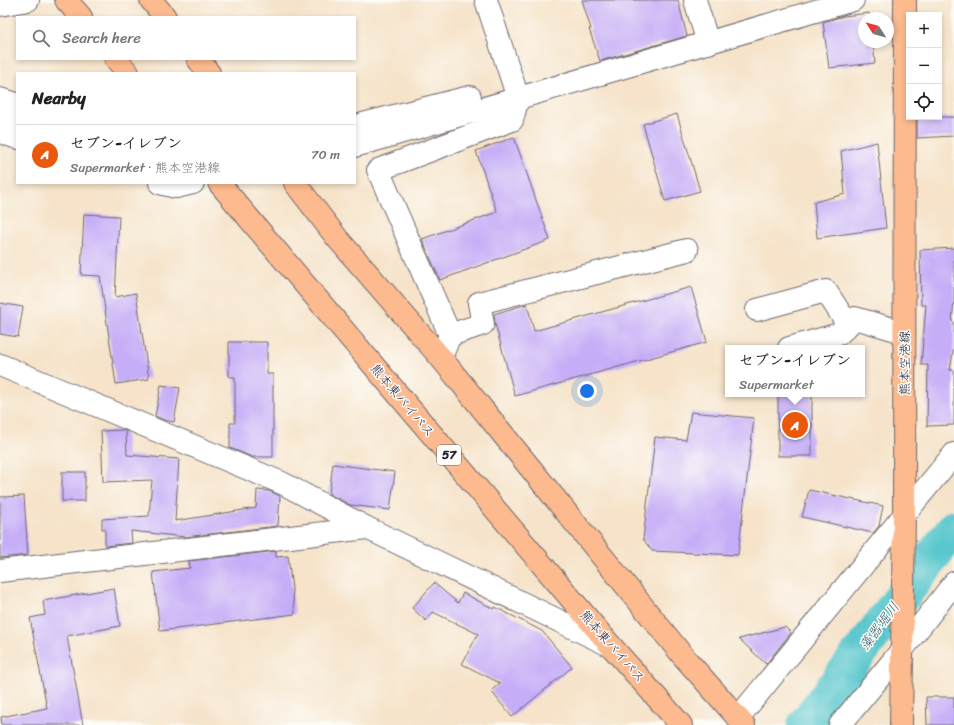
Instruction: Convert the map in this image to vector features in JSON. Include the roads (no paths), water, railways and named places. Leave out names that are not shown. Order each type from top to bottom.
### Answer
[{"type":"main road","points":[[66,0],[80,16]]},
{"type":"main road","points":[[151,0],[164,16]]},
{"type":"main road","name":"熊本空港線","points":[[901,725],[905,0]]},
{"type":"main road","points":[[117,60],[127,72]]},
{"type":"main road","points":[[199,60],[208,72]]},
{"type":"main road","name":"熊本東バイパス","points":[[220,184],[611,646],[681,725]]},
{"type":"main road","points":[[296,184],[337,238],[441,358],[683,656],[741,722]]},
{"type":"street","points":[[0,5],[28,0]]},
{"type":"street","points":[[441,358],[450,335],[378,170],[512,120],[516,92],[486,0]]},
{"type":"street","points":[[694,0],[708,43]]},
{"type":"street","points":[[356,127],[516,92],[708,43],[810,6],[853,0]]},
{"type":"street","points":[[356,146],[516,92]]},
{"type":"street","points":[[0,99],[16,104]]},
{"type":"street","points":[[0,116],[16,121]]},
{"type":"street","points":[[0,132],[16,138]]},
{"type":"street","points":[[165,184],[176,186],[187,184]]},
{"type":"street","points":[[450,335],[483,324],[479,303],[687,250]]},
{"type":"street","points":[[757,310],[826,291],[848,325]]},
{"type":"street","points":[[800,345],[839,334],[855,318],[904,332]]},
{"type":"street","points":[[0,365],[10,374],[282,483],[367,528],[611,646]]},
{"type":"street","points":[[741,722],[903,524],[954,454]]},
{"type":"street","points":[[0,571],[367,528]]},
{"type":"street","points":[[840,725],[902,643],[954,583]]},
{"type":"waterway","name":"藻器堀川","points":[[805,725],[954,528]]},
{"type":"place","name":"セブン-イレブン","points":[[795,425]]}]
